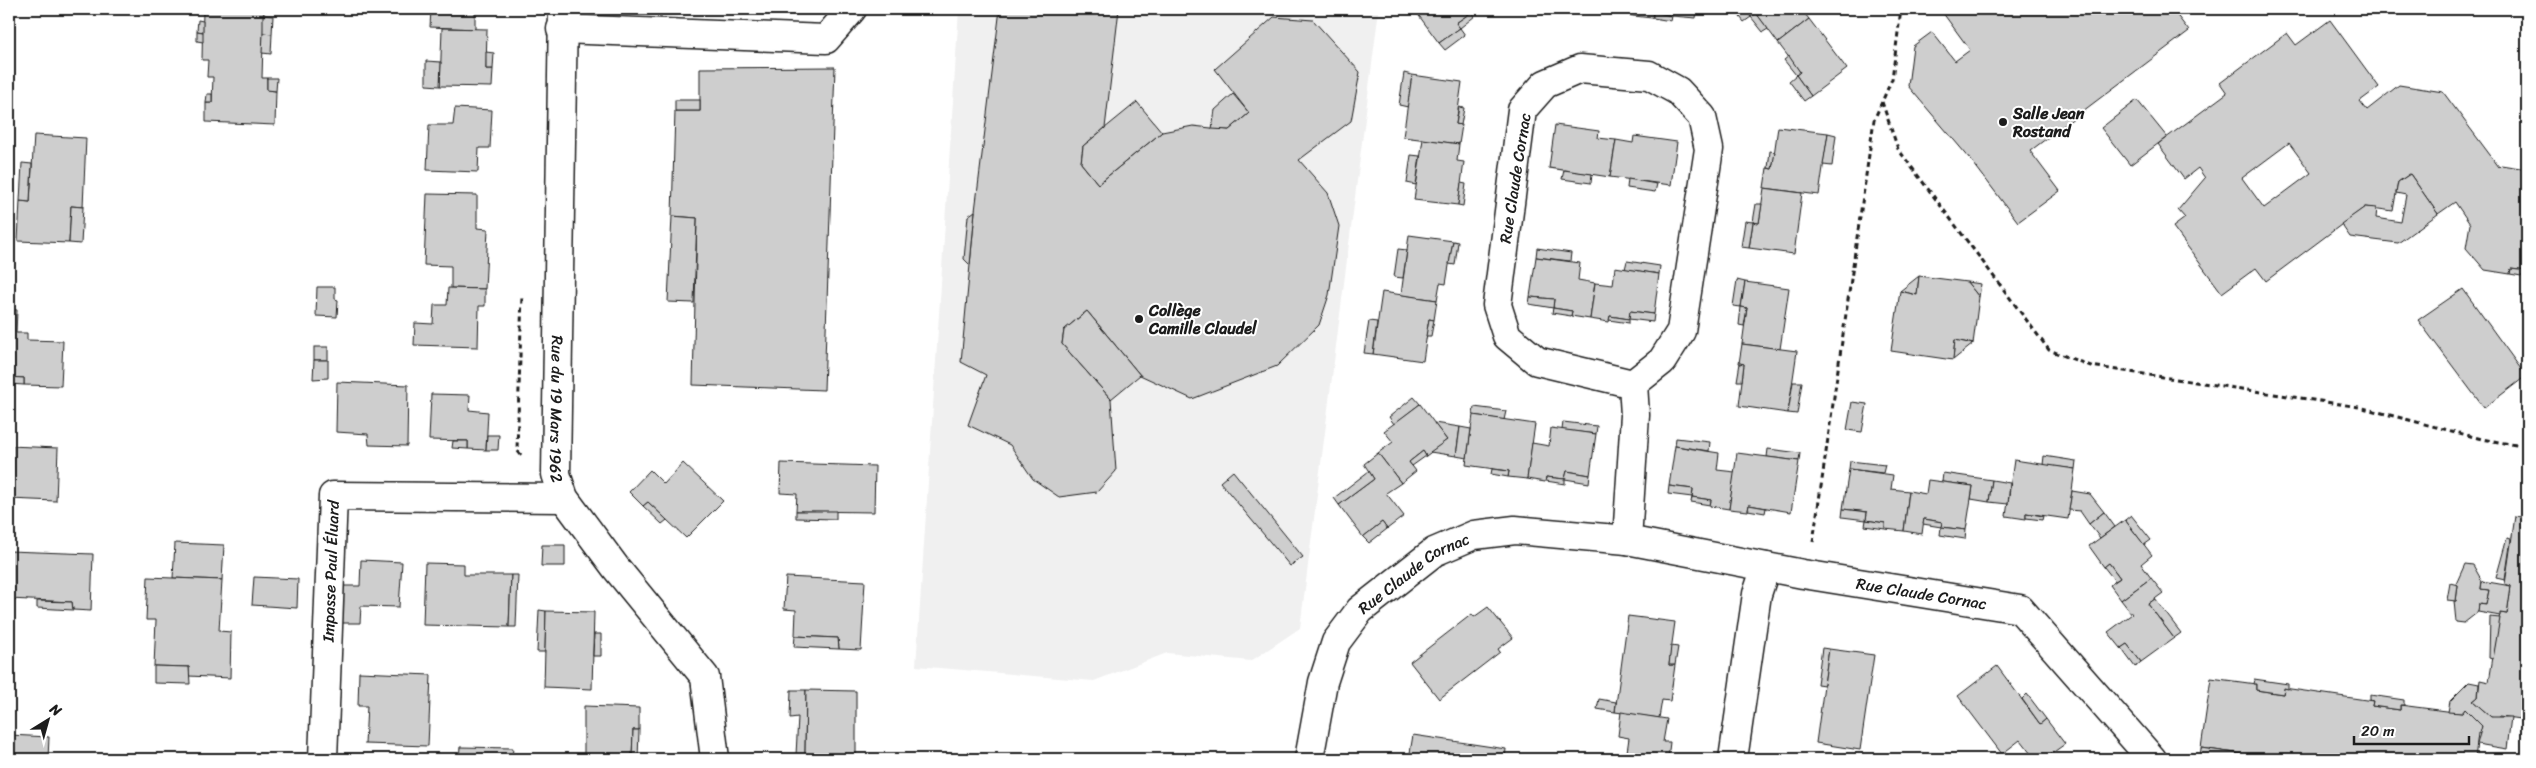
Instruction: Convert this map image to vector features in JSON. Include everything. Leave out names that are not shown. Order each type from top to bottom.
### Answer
[{"type":"street","points":[[562,19],[826,39],[852,9]]},
{"type":"street","name":"Rue du 19 Mars 1962","points":[[562,19],[556,474],[564,498],[616,568],[705,677],[715,759]]},
{"type":"street","name":"Rue Claude Cornac","points":[[1580,68],[1649,75],[1678,91],[1702,117],[1709,149],[1681,331],[1662,361],[1633,384],[1537,361],[1507,336],[1497,305],[1522,110],[1544,84],[1580,68]]},
{"type":"street","points":[[1627,540],[1635,415],[1633,384]]},
{"type":"street","name":"Impasse Paul Éluard","points":[[323,759],[333,496],[564,498]]},
{"type":"street","name":"Rue Claude Cornac","points":[[1309,759],[1323,682],[1336,642],[1360,610],[1434,552],[1474,535],[1515,530],[1627,540],[1803,574],[2020,609],[2130,748],[2152,759]]},
{"type":"street","points":[[1733,759],[1757,594],[1766,567]]},
{"type":"path","points":[[1803,574],[1811,554],[1874,120],[1892,79],[1901,9]]},
{"type":"path","points":[[1882,102],[1898,149],[2049,350],[2091,366],[2360,407],[2482,439],[2527,447]]},
{"type":"shaded area","name":"Collège Camille Claudel","points":[[959,9],[1379,9],[1300,628],[1251,661],[1167,653],[1094,681],[916,666]]},
{"type":"building","points":[[203,9],[264,9],[262,78],[267,78],[267,90],[276,91],[275,125],[206,122],[206,103],[212,103],[213,77],[207,77],[208,60],[202,60]]},
{"type":"building","points":[[431,9],[475,9],[475,29],[430,27]]},
{"type":"building","points":[[1000,9],[1119,9],[1105,128],[1083,146],[1081,163],[1098,184],[1162,132],[1193,126],[1229,130],[1249,113],[1215,69],[1274,17],[1313,20],[1360,72],[1351,121],[1299,160],[1328,193],[1339,226],[1329,295],[1319,325],[1277,366],[1192,399],[1140,375],[1087,311],[1064,330],[1062,344],[1111,399],[1116,471],[1097,492],[1059,497],[1033,479],[1010,445],[968,425],[986,375],[961,362],[975,211]]},
{"type":"building","points":[[1414,9],[1476,9],[1456,23],[1460,28],[1439,43]]},
{"type":"building","points":[[1596,9],[1616,9],[1615,12]]},
{"type":"building","points":[[1616,9],[1635,9],[1634,16],[1615,13]]},
{"type":"building","points":[[1635,9],[1673,9],[1672,16],[1653,12],[1652,18],[1634,16]]},
{"type":"building","points":[[1673,9],[1697,11],[1696,18],[1672,16]]},
{"type":"building","points":[[1734,9],[1745,9],[1751,17],[1744,22]]},
{"type":"building","points":[[1745,9],[1801,9],[1809,19],[1778,43],[1756,13],[1751,17]]},
{"type":"building","name":"Salle Jean Rostand","points":[[1940,9],[2172,9],[2189,31],[2030,151],[2060,191],[2018,222],[1971,160],[1908,86],[1913,46],[1932,32],[1955,61],[1970,50]]},
{"type":"building","points":[[1472,12],[1475,16],[1460,28],[1456,23]]},
{"type":"building","points":[[1653,12],[1672,16],[1671,21],[1653,18]]},
{"type":"building","points":[[1756,13],[1768,29],[1763,32],[1751,17]]},
{"type":"building","points":[[263,15],[273,16],[272,34],[263,33]]},
{"type":"building","points":[[1809,19],[1847,69],[1811,96],[1796,75],[1800,72],[1778,43]]},
{"type":"building","points":[[198,20],[203,21],[203,32],[197,31]]},
{"type":"building","points":[[2330,20],[2379,87],[2360,101],[2367,110],[2399,85],[2443,92],[2499,167],[2501,165],[2527,169],[2527,271],[2511,269],[2510,274],[2485,270],[2466,248],[2470,224],[2455,202],[2438,214],[2410,174],[2398,182],[2393,211],[2365,207],[2266,281],[2256,268],[2222,293],[2173,227],[2185,218],[2178,210],[2205,178],[2198,168],[2184,179],[2158,144],[2227,93],[2220,83],[2287,33],[2296,45]],"holes":[[[2289,143],[2311,173],[2264,208],[2242,178]]]},
{"type":"building","points":[[442,28],[487,29],[486,69],[493,69],[492,87],[440,86]]},
{"type":"building","points":[[1460,28],[1465,35],[1445,50],[1439,43]]},
{"type":"building","points":[[197,31],[203,32],[203,42],[197,41]]},
{"type":"building","points":[[263,33],[272,34],[271,54],[262,53]]},
{"type":"building","points":[[486,52],[494,53],[493,69],[486,69]]},
{"type":"building","points":[[1789,56],[1800,72],[1796,75],[1784,60]]},
{"type":"building","points":[[426,61],[441,62],[440,86],[426,85]]},
{"type":"building","points":[[835,67],[824,390],[693,385],[697,218],[672,216],[675,111],[700,111],[700,68]]},
{"type":"building","points":[[1404,73],[1412,75],[1408,107],[1399,105]]},
{"type":"building","points":[[1412,75],[1462,82],[1456,124],[1462,125],[1459,144],[1403,137]]},
{"type":"building","points":[[1796,75],[1811,96],[1804,101],[1789,81]]},
{"type":"building","points":[[267,78],[277,78],[276,91],[267,90]]},
{"type":"building","points":[[207,94],[212,94],[212,103],[206,103]]},
{"type":"building","points":[[1233,94],[1249,113],[1229,130],[1212,129],[1215,110]]},
{"type":"building","points":[[675,100],[700,100],[700,111],[675,111]]},
{"type":"building","points":[[2137,100],[2167,137],[2130,165],[2101,128]]},
{"type":"building","points":[[1137,102],[1162,132],[1098,184],[1081,163],[1083,146]]},
{"type":"building","points":[[1459,107],[1464,108],[1461,125],[1456,124]]},
{"type":"building","points":[[455,108],[492,110],[490,148],[479,148],[478,172],[427,170],[429,125],[453,125]]},
{"type":"building","points":[[1555,125],[1599,131],[1598,138],[1616,140],[1610,177],[1549,168]]},
{"type":"building","points":[[1778,127],[1828,133],[1819,195],[1764,188],[1767,168],[1772,169]]},
{"type":"building","points":[[1828,133],[1836,135],[1832,166],[1823,165]]},
{"type":"building","points":[[34,135],[86,138],[83,207],[71,206],[69,243],[18,241],[20,201],[30,202]]},
{"type":"building","points":[[1634,136],[1677,142],[1671,185],[1610,177],[1616,140],[1633,143]]},
{"type":"building","points":[[1423,139],[1459,144],[1457,161],[1464,162],[1458,205],[1414,200]]},
{"type":"building","points":[[1770,151],[1775,152],[1772,169],[1768,168]]},
{"type":"building","points":[[1411,155],[1420,156],[1416,185],[1407,183]]},
{"type":"building","points":[[22,163],[32,164],[30,202],[20,201]]},
{"type":"building","points":[[1564,170],[1592,174],[1591,183],[1562,179]]},
{"type":"building","points":[[2410,174],[2438,214],[2398,243],[2350,237],[2341,224],[2365,207],[2377,208],[2376,218],[2401,222],[2406,195],[2396,193],[2398,182]]},
{"type":"building","points":[[1628,179],[1657,184],[1655,192],[1627,188]]},
{"type":"building","points":[[1461,183],[1466,184],[1463,206],[1458,205]]},
{"type":"building","points":[[1764,188],[1802,193],[1794,254],[1749,248],[1753,222],[1759,223]]},
{"type":"building","points":[[427,194],[477,195],[477,228],[488,229],[485,289],[451,288],[451,266],[424,265]]},
{"type":"building","points":[[1756,204],[1762,204],[1759,223],[1753,222]]},
{"type":"building","points":[[71,206],[83,207],[81,244],[69,243]]},
{"type":"building","points":[[975,211],[970,265],[964,259],[968,216]]},
{"type":"building","points":[[672,216],[697,218],[694,303],[668,302]]},
{"type":"building","points":[[1745,221],[1753,222],[1749,248],[1741,247]]},
{"type":"building","points":[[1409,235],[1453,241],[1446,284],[1440,283],[1437,300],[1401,295]]},
{"type":"building","points":[[1453,241],[1458,242],[1455,265],[1449,264]]},
{"type":"building","points":[[1537,248],[1571,253],[1570,261],[1536,257]]},
{"type":"building","points":[[1398,249],[1407,250],[1403,278],[1394,277]]},
{"type":"building","points":[[1536,257],[1580,263],[1578,280],[1595,283],[1590,319],[1571,316],[1572,311],[1553,308],[1554,299],[1530,297]]},
{"type":"building","points":[[1627,261],[1660,266],[1659,274],[1625,269]]},
{"type":"building","points":[[1615,267],[1659,274],[1654,314],[1630,311],[1629,319],[1610,316],[1609,322],[1590,319],[1595,283],[1613,285]]},
{"type":"building","points":[[2511,269],[2527,271],[2527,277],[2510,274]]},
{"type":"building","points":[[1919,276],[1917,295],[1900,291]]},
{"type":"building","points":[[1919,276],[1967,282],[1979,297],[1973,344],[1955,340],[1953,360],[1891,351],[1900,291],[1917,295]]},
{"type":"building","points":[[1737,280],[1745,282],[1741,307],[1733,306]]},
{"type":"building","points":[[1745,282],[1789,288],[1780,349],[1742,344],[1747,308],[1741,307]]},
{"type":"building","points":[[1967,282],[1981,284],[1979,297]]},
{"type":"building","points":[[317,287],[335,287],[335,299],[338,300],[337,317],[316,316]]},
{"type":"building","points":[[448,288],[485,289],[485,306],[479,306],[478,347],[414,345],[415,323],[433,324],[434,305],[447,305]]},
{"type":"building","points":[[2463,289],[2526,376],[2484,408],[2418,320]]},
{"type":"building","points":[[1382,292],[1437,300],[1434,320],[1429,319],[1423,361],[1373,354]]},
{"type":"building","points":[[1530,297],[1554,299],[1553,308],[1529,304]]},
{"type":"building","points":[[1741,307],[1747,308],[1744,326],[1739,325]]},
{"type":"building","points":[[1553,308],[1572,311],[1571,316],[1552,313]]},
{"type":"building","points":[[9,309],[17,310],[16,333],[27,333],[27,340],[63,341],[61,386],[24,385],[24,378],[9,377]]},
{"type":"building","points":[[1087,311],[1140,375],[1111,399],[1062,344],[1064,330]]},
{"type":"building","points":[[1630,311],[1654,314],[1653,322],[1629,319]]},
{"type":"building","points":[[1610,316],[1629,319],[1629,323],[1609,320]]},
{"type":"building","points":[[1429,319],[1434,320],[1431,336],[1426,336]]},
{"type":"building","points":[[1369,321],[1377,322],[1373,354],[1364,353]]},
{"type":"building","points":[[1955,340],[1973,344],[1953,360]]},
{"type":"building","points":[[1742,344],[1797,351],[1788,413],[1739,406],[1744,364],[1739,363]]},
{"type":"building","points":[[314,347],[328,347],[328,360],[314,360]]},
{"type":"building","points":[[314,360],[328,360],[328,378],[313,379]]},
{"type":"building","points":[[1740,363],[1744,364],[1742,381],[1737,381]]},
{"type":"building","points":[[9,377],[24,378],[24,385],[9,384]]},
{"type":"building","points":[[337,382],[408,385],[407,446],[369,445],[368,434],[336,432]]},
{"type":"building","points":[[1793,382],[1802,382],[1797,414],[1788,413]]},
{"type":"building","points":[[431,394],[470,395],[469,410],[488,412],[486,450],[468,449],[468,441],[429,440]]},
{"type":"building","points":[[1414,397],[1420,404],[1394,424],[1389,417]]},
{"type":"building","points":[[1852,402],[1867,404],[1862,432],[1847,430]]},
{"type":"building","points":[[1420,404],[1447,440],[1426,456],[1423,451],[1409,462],[1416,471],[1401,483],[1378,453],[1393,442],[1384,431]]},
{"type":"building","points":[[1474,407],[1506,411],[1504,420],[1473,415]]},
{"type":"building","points":[[1473,415],[1535,424],[1527,479],[1508,477],[1509,471],[1466,465]]},
{"type":"building","points":[[1563,422],[1597,426],[1596,434],[1562,430]]},
{"type":"building","points":[[1434,423],[1460,427],[1456,456],[1430,452],[1447,440]]},
{"type":"building","points":[[1460,427],[1471,429],[1467,458],[1456,456]]},
{"type":"building","points":[[1551,428],[1596,434],[1590,475],[1567,471],[1565,479],[1546,477],[1545,482],[1527,479],[1532,443],[1549,446]]},
{"type":"building","points":[[487,435],[499,435],[498,450],[486,450]]},
{"type":"building","points":[[1676,438],[1710,442],[1709,451],[1675,446]]},
{"type":"building","points":[[453,441],[468,441],[468,449],[452,448]]},
{"type":"building","points":[[9,446],[58,448],[56,501],[9,499]]},
{"type":"building","points":[[1675,446],[1719,453],[1717,470],[1735,472],[1729,509],[1710,506],[1711,500],[1692,497],[1693,489],[1669,486]]},
{"type":"building","points":[[1768,449],[1800,453],[1799,461],[1767,457]]},
{"type":"building","points":[[1423,451],[1426,456],[1412,466],[1409,462]]},
{"type":"building","points":[[1378,453],[1401,483],[1386,493],[1404,516],[1387,529],[1382,522],[1363,537],[1339,505],[1374,479],[1364,464]]},
{"type":"building","points":[[1737,453],[1799,461],[1791,512],[1749,505],[1748,511],[1729,509]]},
{"type":"building","points":[[2044,456],[2076,461],[2075,469],[2043,465]]},
{"type":"building","points":[[2014,460],[2075,469],[2068,519],[2026,513],[2026,519],[2006,516]]},
{"type":"building","points":[[1850,461],[1885,465],[1883,473],[1849,469]]},
{"type":"building","points":[[683,463],[723,501],[686,538],[648,502],[643,506],[629,492],[650,470],[664,484]]},
{"type":"building","points":[[781,463],[875,466],[874,512],[796,511],[797,494],[780,493]]},
{"type":"building","points":[[1492,469],[1509,471],[1508,477],[1491,474]]},
{"type":"building","points":[[1849,469],[1893,475],[1891,489],[1909,491],[1904,531],[1885,529],[1885,523],[1866,520],[1867,512],[1843,509]]},
{"type":"building","points":[[1233,471],[1303,557],[1290,566],[1220,482]]},
{"type":"building","points":[[1369,471],[1374,479],[1339,505],[1334,498]]},
{"type":"building","points":[[1567,471],[1590,475],[1589,483],[1565,479]]},
{"type":"building","points":[[1943,473],[1992,480],[1989,502],[1971,499],[1973,486],[1942,482]]},
{"type":"building","points":[[1546,477],[1565,479],[1565,484],[1546,481]]},
{"type":"building","points":[[1928,480],[1973,486],[1966,530],[1941,527],[1942,522],[1924,519],[1922,534],[1904,531],[1909,491],[1926,494]]},
{"type":"building","points":[[1992,480],[2010,483],[2008,504],[1989,502]]},
{"type":"building","points":[[1669,486],[1693,489],[1692,497],[1668,494]]},
{"type":"building","points":[[2072,491],[2090,494],[2104,512],[2089,524],[2080,511],[2069,510]]},
{"type":"building","points":[[1692,497],[1711,500],[1710,505],[1691,502]]},
{"type":"building","points":[[648,502],[667,520],[662,524],[643,506]]},
{"type":"building","points":[[1749,505],[1766,508],[1765,513],[1748,510]]},
{"type":"building","points":[[1843,509],[1867,512],[1866,520],[1842,517]]},
{"type":"building","points":[[796,511],[836,511],[836,519],[796,518]]},
{"type":"building","points":[[2104,512],[2115,527],[2100,538],[2089,524]]},
{"type":"building","points":[[2026,513],[2043,516],[2042,520],[2026,518]]},
{"type":"building","points":[[2131,515],[2151,540],[2144,545],[2125,520]]},
{"type":"building","points":[[2515,516],[2527,518],[2527,720],[2499,716],[2498,719],[2491,717],[2473,701],[2478,697],[2480,680],[2489,682],[2500,613],[2507,614],[2511,586],[2505,584]]},
{"type":"building","points":[[1924,519],[1942,522],[1941,527],[1923,524]]},
{"type":"building","points":[[1866,520],[1885,523],[1885,529],[1865,526]]},
{"type":"building","points":[[2125,520],[2152,555],[2141,564],[2151,578],[2121,600],[2110,585],[2120,578],[2109,563],[2104,567],[2089,546]]},
{"type":"building","points":[[1382,522],[1387,529],[1369,543],[1363,537]]},
{"type":"building","points":[[1941,527],[1966,530],[1965,539],[1940,535]]},
{"type":"building","points":[[2507,538],[2511,539],[2505,580],[2496,578]]},
{"type":"building","points":[[175,543],[224,545],[222,580],[173,578]]},
{"type":"building","points":[[542,545],[565,545],[565,566],[541,566]]},
{"type":"building","points":[[9,551],[93,554],[91,611],[73,610],[72,602],[9,599]]},
{"type":"building","points":[[361,560],[402,562],[399,607],[361,606],[360,623],[342,623],[343,586],[360,586]]},
{"type":"building","points":[[425,563],[464,564],[464,575],[511,575],[509,627],[423,625]]},
{"type":"building","points":[[2109,563],[2120,578],[2115,581],[2104,567]]},
{"type":"building","points":[[2465,564],[2473,565],[2482,581],[2481,589],[2489,590],[2486,605],[2479,604],[2478,612],[2464,623],[2456,622],[2454,601],[2456,601],[2458,585],[2456,584]]},
{"type":"building","points":[[511,575],[518,575],[516,627],[509,627]]},
{"type":"building","points":[[148,577],[222,580],[219,631],[231,632],[230,678],[189,676],[189,667],[154,666],[156,620],[146,620]]},
{"type":"building","points":[[254,577],[298,579],[297,608],[252,605]]},
{"type":"building","points":[[786,577],[865,581],[861,650],[839,649],[838,638],[795,636],[796,610],[784,609]]},
{"type":"building","points":[[2151,578],[2163,593],[2148,604],[2174,638],[2141,662],[2127,644],[2121,648],[2108,632],[2132,614],[2121,600]]},
{"type":"building","points":[[2482,581],[2511,586],[2507,614],[2500,613],[2500,616],[2478,612],[2479,604],[2486,605],[2489,590],[2481,589]]},
{"type":"building","points":[[2450,583],[2458,585],[2456,601],[2447,600]]},
{"type":"building","points":[[2155,599],[2181,633],[2174,638],[2148,604]]},
{"type":"building","points":[[37,601],[72,602],[73,610],[37,608]]},
{"type":"building","points":[[1488,607],[1513,638],[1498,649],[1500,652],[1439,699],[1410,662],[1472,614],[1474,617]]},
{"type":"building","points":[[539,610],[546,611],[545,652],[537,652]]},
{"type":"building","points":[[546,611],[594,612],[592,689],[544,687]]},
{"type":"building","points":[[1628,616],[1675,622],[1669,665],[1675,665],[1670,701],[1662,700],[1659,718],[1615,712]]},
{"type":"building","points":[[2490,617],[2500,618],[2493,659],[2489,658]]},
{"type":"building","points":[[594,634],[601,634],[601,656],[593,656]]},
{"type":"building","points":[[795,636],[838,638],[839,649],[794,647]]},
{"type":"building","points":[[2127,644],[2141,662],[2135,667],[2121,648]]},
{"type":"building","points":[[1671,646],[1678,647],[1675,665],[1669,665]]},
{"type":"building","points":[[1822,648],[1829,649],[1824,685],[1817,684]]},
{"type":"building","points":[[1829,649],[1874,655],[1860,750],[1816,743]]},
{"type":"building","points":[[154,666],[189,667],[190,684],[154,683]]},
{"type":"building","points":[[1997,666],[2040,724],[2046,719],[2065,744],[2044,759],[2035,759],[2020,740],[2002,754],[1958,696]]},
{"type":"building","points":[[359,672],[431,675],[428,746],[365,744],[367,706],[358,706]]},
{"type":"building","points":[[2211,678],[2256,684],[2256,690],[2283,694],[2284,688],[2373,701],[2372,706],[2400,710],[2400,705],[2462,713],[2465,709],[2482,726],[2481,734],[2478,733],[2475,759],[2241,759],[2242,754],[2201,748]]},
{"type":"building","points":[[2254,679],[2288,684],[2288,689],[2284,688],[2283,694],[2256,690],[2256,684],[2253,684]]},
{"type":"building","points":[[2469,682],[2479,684],[2478,697],[2473,701],[2491,717],[2511,717],[2507,749],[2477,744],[2482,726],[2465,709],[2462,713],[2448,712],[2450,701]]},
{"type":"building","points":[[791,690],[806,690],[805,755],[796,755],[798,717],[790,718]]},
{"type":"building","points":[[806,690],[856,691],[856,756],[805,755]]},
{"type":"building","points":[[2027,694],[2046,719],[2040,724],[2022,699]]},
{"type":"building","points":[[2370,695],[2404,700],[2404,705],[2400,705],[2400,710],[2372,706],[2373,701],[2370,700]]},
{"type":"building","points":[[1599,699],[1616,702],[1615,712],[1597,709]]},
{"type":"building","points":[[584,706],[639,708],[639,730],[633,730],[632,759],[584,759]]},
{"type":"building","points":[[1621,712],[1667,719],[1663,742],[1670,742],[1668,759],[1626,759],[1629,738],[1618,736]]},
{"type":"building","points":[[633,730],[639,730],[638,759],[632,759]]},
{"type":"building","points":[[9,735],[49,737],[48,759],[9,759]]},
{"type":"building","points":[[1413,735],[1506,749],[1505,759],[1409,759]]},
{"type":"building","points":[[460,747],[513,748],[512,759],[459,759]]},
{"type":"building","points":[[2201,748],[2242,754],[2241,759],[2200,758]]},
{"type":"place","name":"Salle Jean Rostand","points":[[2003,122]]},
{"type":"place","name":"Collège Camille Claudel","points":[[1139,319]]}]
